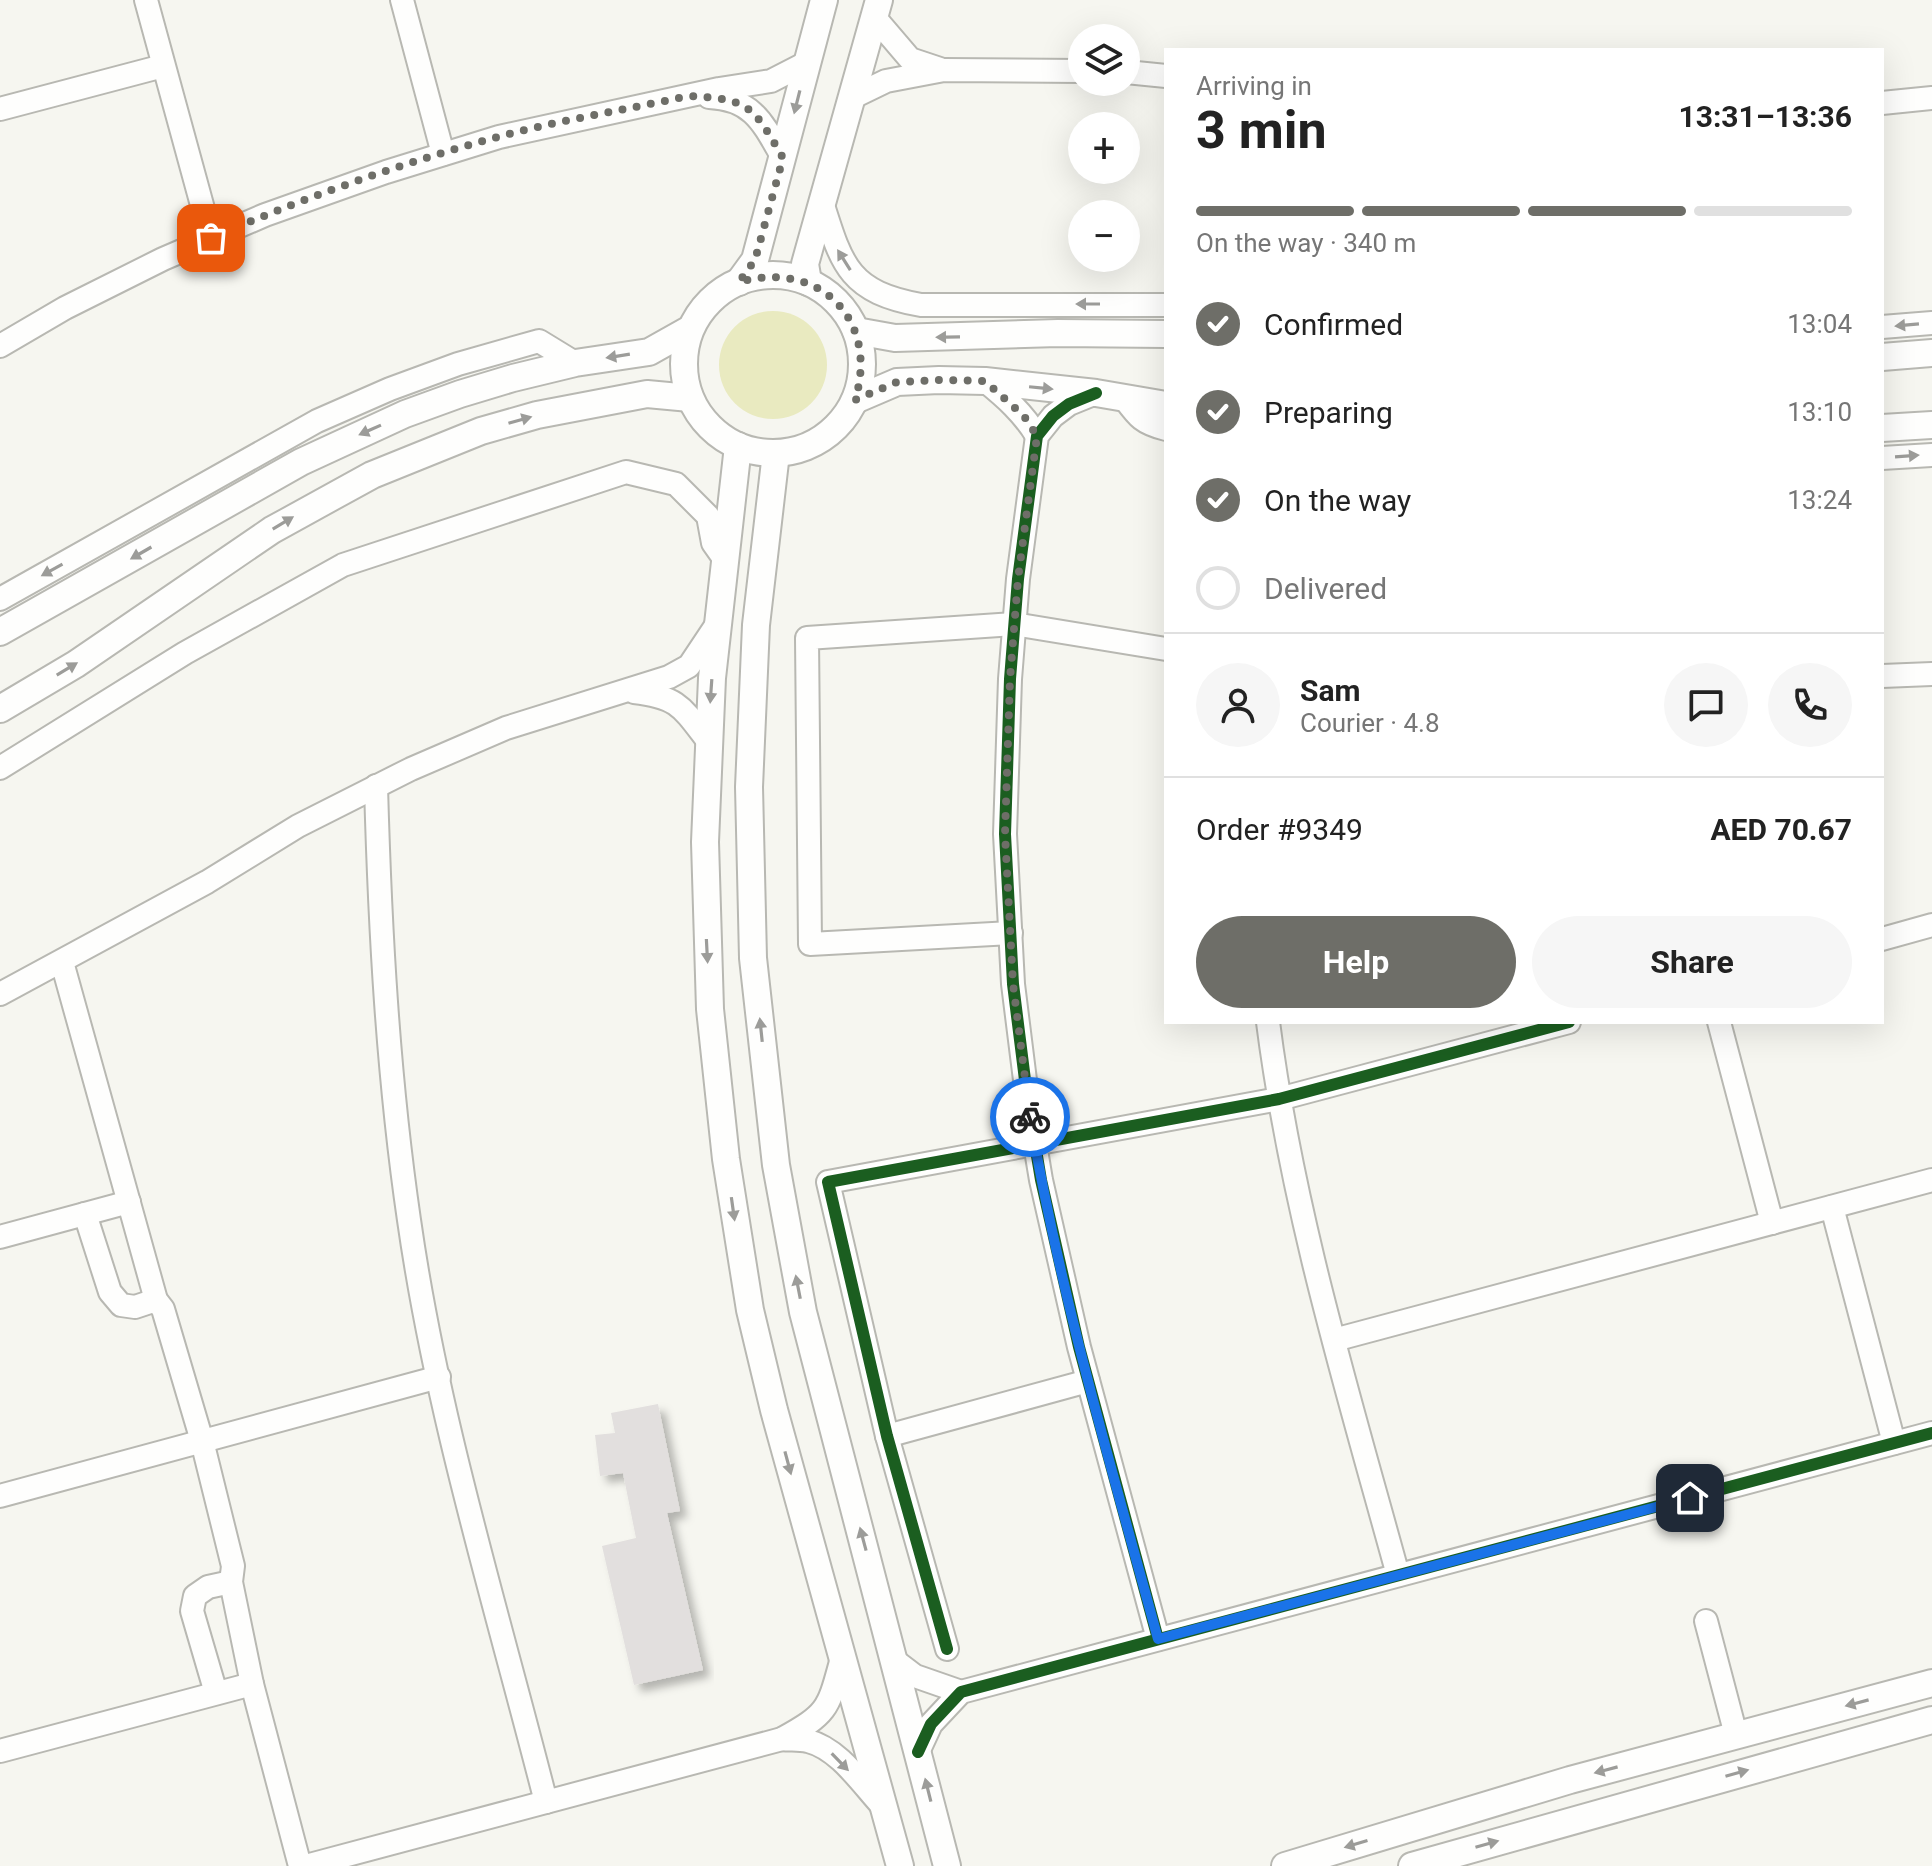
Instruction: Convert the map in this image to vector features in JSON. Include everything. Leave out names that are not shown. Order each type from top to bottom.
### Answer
[{"type":"main road","points":[[739,282],[774,275],[808,282],[837,302],[856,331],[863,366],[855,400],[836,428],[807,447],[776,453],[755,452],[738,446],[709,427],[690,398],[683,364],[690,329],[710,301],[739,282],[755,260],[824,0]]},
{"type":"main road","points":[[808,282],[805,264],[877,9]]},
{"type":"main road","points":[[0,632],[301,462],[354,436],[460,394],[575,363],[649,352],[690,329]]},
{"type":"main road","points":[[856,331],[895,338],[1058,333],[1164,334]]},
{"type":"main road","points":[[1884,357],[1932,353]]},
{"type":"main road","points":[[855,400],[897,382],[939,380],[985,381],[1096,393],[1164,405]]},
{"type":"main road","points":[[0,709],[76,664],[272,530],[372,475],[481,431],[537,415],[647,394],[690,398]]},
{"type":"main road","points":[[1884,428],[1932,425]]},
{"type":"main road","points":[[738,446],[708,741],[705,856],[710,1009],[736,1234],[750,1310],[774,1410],[900,1866]]},
{"type":"main road","points":[[776,453],[756,625],[749,787],[753,958],[776,1165],[803,1312],[947,1866]]},
{"type":"main road","points":[[1285,1866],[1570,1780],[1932,1683]]},
{"type":"main road","points":[[1412,1866],[1932,1720]]},
{"type":"street","points":[[146,0],[211,238]]},
{"type":"street","points":[[402,0],[443,154]]},
{"type":"street","points":[[877,9],[910,59],[944,70]]},
{"type":"street","points":[[0,346],[65,308],[265,215],[499,137],[719,89],[771,81],[808,62]]},
{"type":"street","points":[[0,109],[163,66]]},
{"type":"street","points":[[853,97],[886,81],[944,70],[1068,71]]},
{"type":"street","points":[[1140,73],[1164,76]]},
{"type":"street","points":[[747,86],[756,114],[783,158]]},
{"type":"street","points":[[688,96],[719,98],[742,104],[756,114]]},
{"type":"street","points":[[1884,103],[1932,98]]},
{"type":"street","points":[[822,202],[841,259],[858,280],[879,294],[899,301],[921,305],[1164,305]]},
{"type":"street","points":[[1884,327],[1932,323]]},
{"type":"street","points":[[0,599],[317,421],[390,389],[458,364],[539,341],[575,363]]},
{"type":"street","points":[[985,381],[1018,409],[1037,436]]},
{"type":"street","points":[[1096,393],[1069,404],[1053,416],[1037,436],[1014,624],[1005,834],[1018,1027],[1035,1145],[1059,1265],[1158,1639]]},
{"type":"street","points":[[1124,398],[1138,417],[1164,428]]},
{"type":"street","points":[[1884,458],[1932,455]]},
{"type":"street","points":[[0,768],[185,653],[343,565],[626,472],[676,484],[708,516],[713,543],[725,560]]},
{"type":"street","points":[[0,994],[207,882],[298,826],[411,769],[506,728],[669,677],[689,666],[718,623]]},
{"type":"street","points":[[1011,933],[810,944],[807,638],[1014,624],[1164,649]]},
{"type":"street","points":[[1884,676],[1932,674]]},
{"type":"street","points":[[621,690],[662,695],[677,705],[708,741]]},
{"type":"street","points":[[376,786],[382,960],[409,1222],[448,1424],[546,1802]]},
{"type":"street","points":[[1884,938],[1932,925]]},
{"type":"street","points":[[62,962],[156,1300],[163,1309],[202,1441],[233,1566],[231,1582],[252,1684],[300,1866]]},
{"type":"street","points":[[1268,1024],[1301,1211],[1398,1575]]},
{"type":"street","points":[[947,1649],[887,1436],[828,1182],[1279,1099],[1521,1028],[1553,1024]]},
{"type":"street","points":[[1720,1024],[1772,1223]]},
{"type":"street","points":[[1334,1340],[1932,1180]]},
{"type":"street","points":[[0,1237],[129,1202]]},
{"type":"street","points":[[1832,1207],[1894,1443]]},
{"type":"street","points":[[85,1214],[110,1292],[121,1305],[135,1307],[156,1300]]},
{"type":"street","points":[[0,1496],[439,1377]]},
{"type":"street","points":[[887,1436],[1088,1381]]},
{"type":"street","points":[[918,1752],[931,1724],[961,1692],[1932,1433]]},
{"type":"street","points":[[216,1693],[192,1611],[195,1596],[208,1587],[231,1582]]},
{"type":"street","points":[[1706,1621],[1736,1735]]},
{"type":"street","points":[[306,1866],[782,1739],[821,1716],[842,1658]]},
{"type":"street","points":[[894,1660],[915,1676],[961,1692]]},
{"type":"street","points":[[0,1751],[252,1684]]},
{"type":"street","points":[[782,1739],[807,1741],[825,1747],[885,1809]]},
{"type":"green space","points":[[773,311],[794,315],[811,327],[823,344],[827,365],[823,386],[811,403],[794,415],[773,419],[752,415],[735,403],[723,386],[719,365],[723,344],[735,327],[752,315]]},
{"type":"building","points":[[658,1404],[680,1511],[667,1513],[703,1670],[634,1685],[602,1546],[636,1538],[623,1473],[600,1476],[595,1435],[615,1433],[611,1413]]},
{"type":"cycle path","points":[[1096,393],[1069,404],[1053,416],[1037,436],[1018,579],[1010,679],[1005,834],[1013,984],[1041,1180],[1079,1347],[1158,1639]]},
{"type":"cycle path","points":[[947,1649],[887,1436],[828,1182],[1279,1099],[1561,1024]]},
{"type":"cycle path","points":[[918,1752],[931,1724],[961,1692],[1932,1433]]},
{"type":"way so far","points":[[211,238],[265,215],[386,172],[499,137],[688,96],[719,98],[742,104],[756,114],[783,158],[755,260],[739,282],[774,275],[791,277],[808,282],[837,302],[856,331],[861,348],[863,366],[855,400],[897,382],[985,381],[1012,402],[1037,436],[1018,579],[1010,679],[1005,834],[1013,984],[1030,1117]]},
{"type":"route","points":[[1030,1117],[1059,1265],[1079,1347],[1158,1639],[1690,1498]]}]
